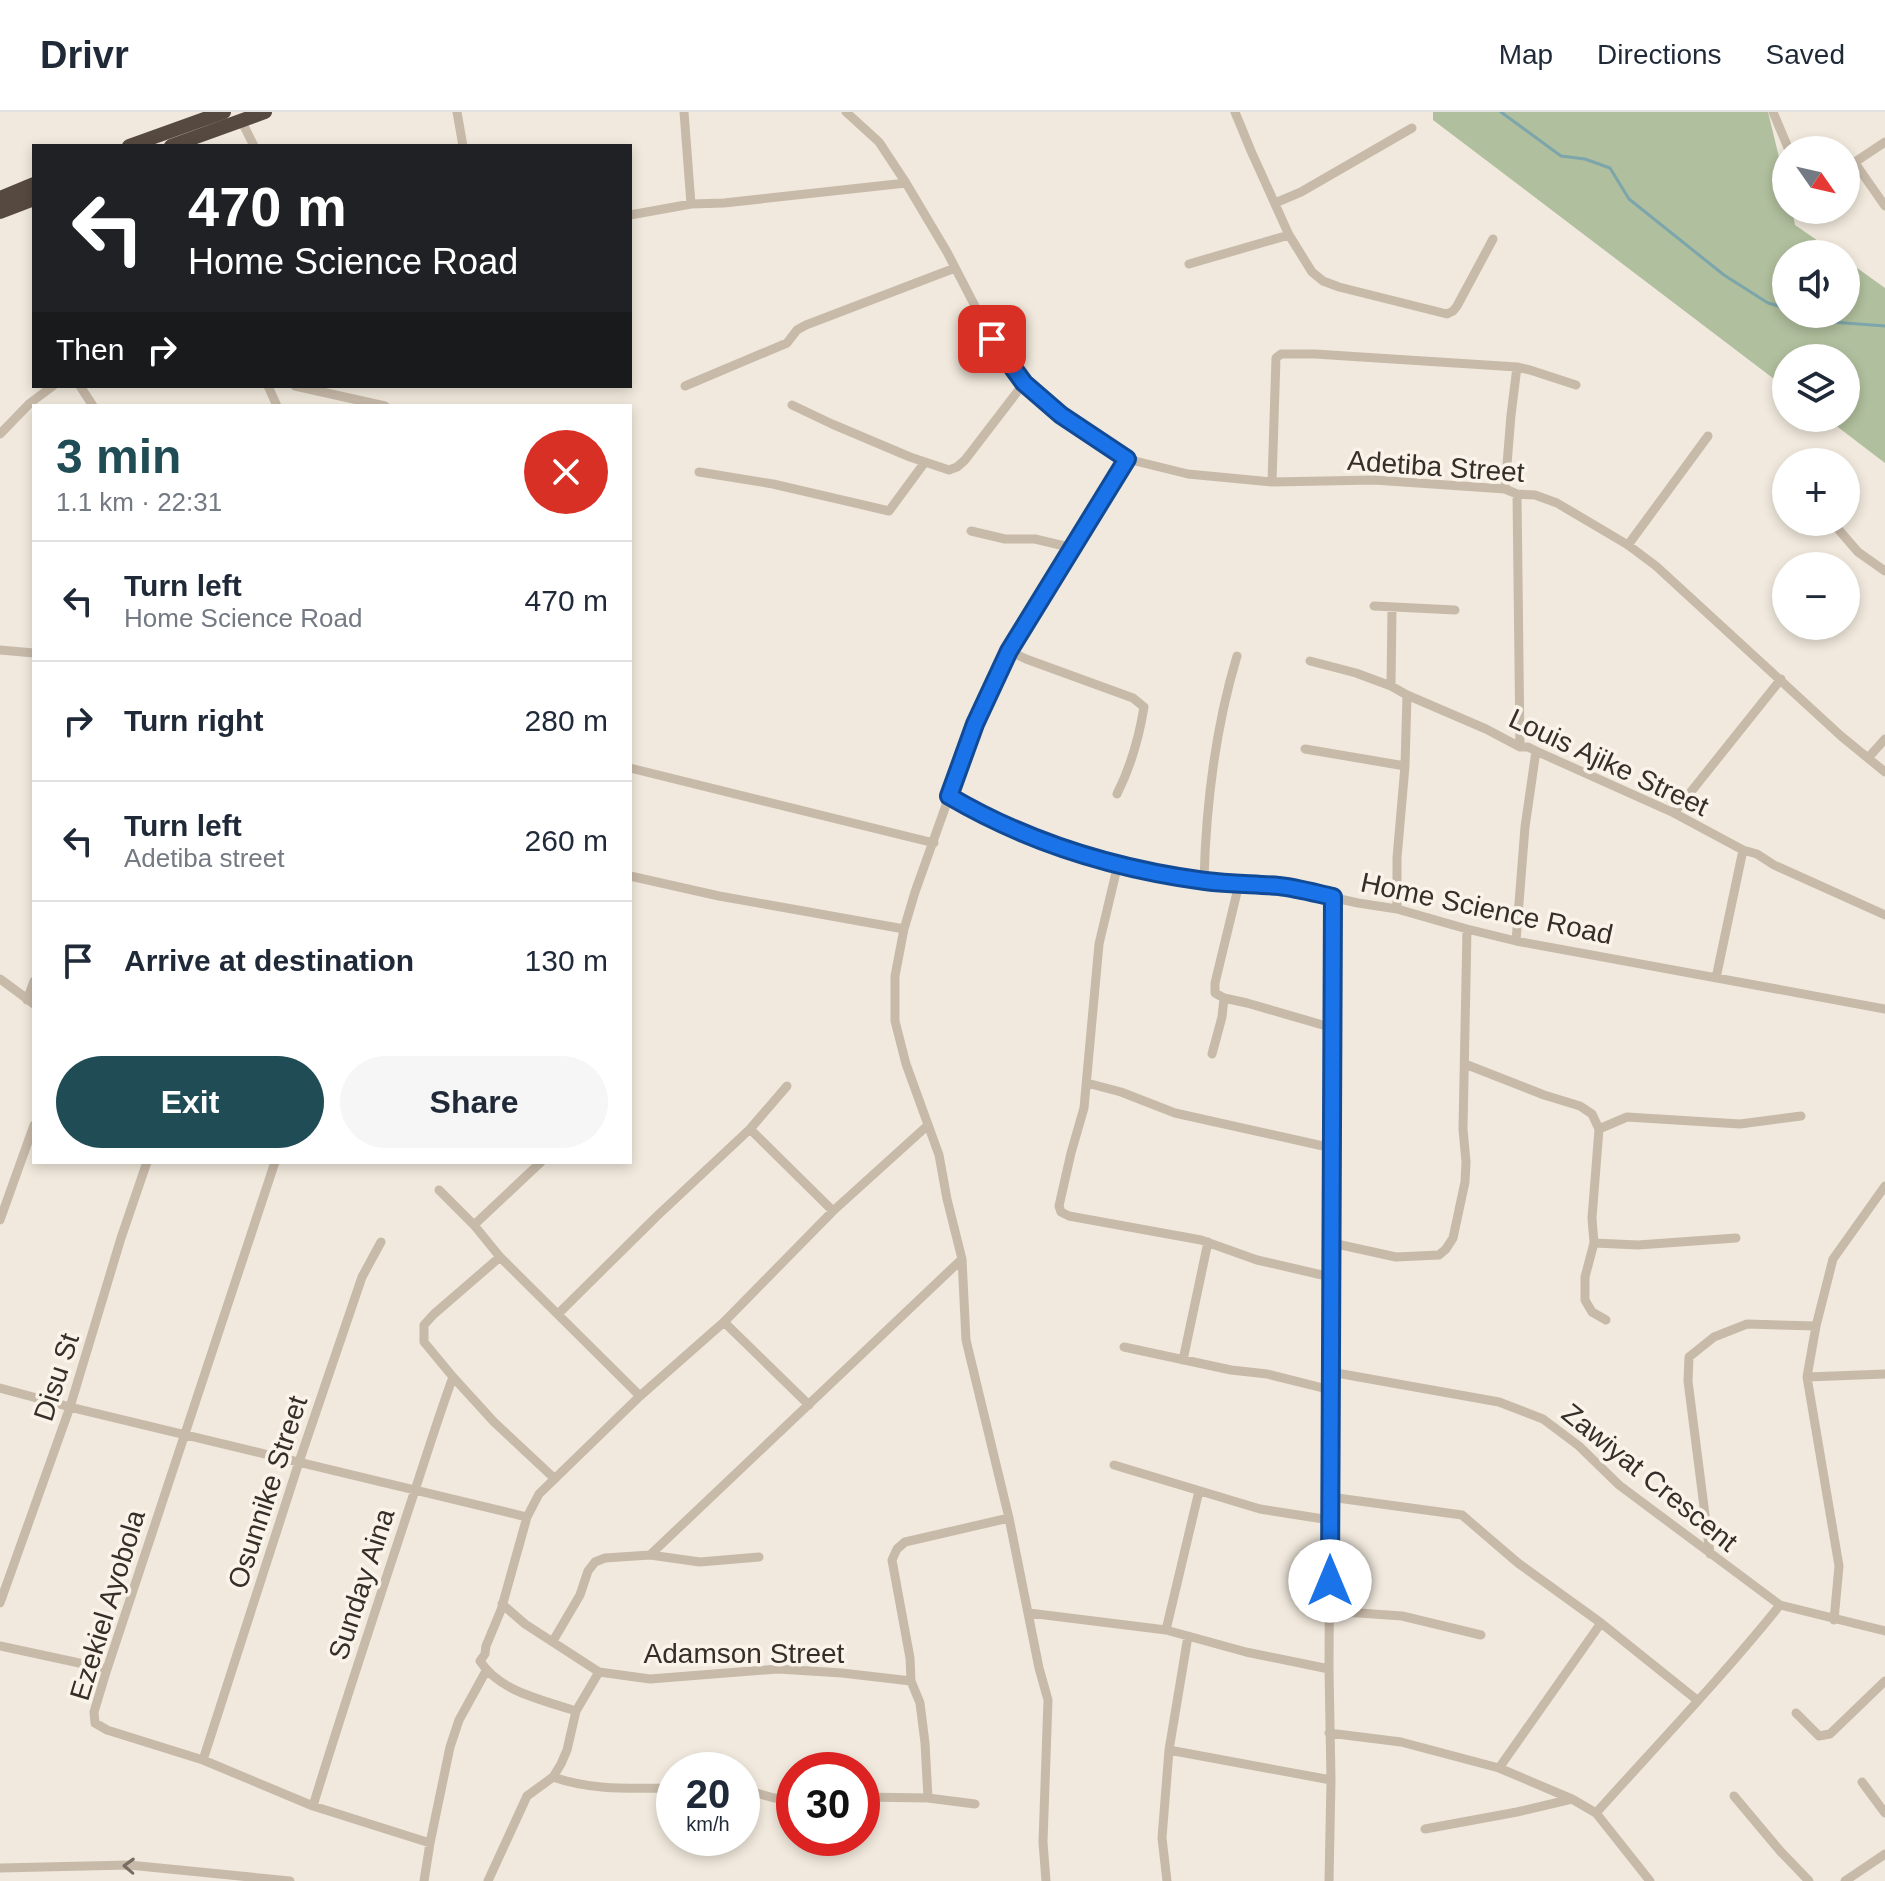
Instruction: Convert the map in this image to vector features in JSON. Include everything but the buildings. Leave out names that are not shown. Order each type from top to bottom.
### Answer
[{"type":"highway","points":[[134,144],[208,115],[224,112]]},
{"type":"highway","points":[[176,144],[265,112]]},
{"type":"highway","points":[[0,198],[32,185]]},
{"type":"highway","points":[[0,212],[32,200]]},
{"type":"street","points":[[457,112],[463,144]]},
{"type":"street","points":[[684,112],[691,204]]},
{"type":"street","points":[[846,112],[879,142],[906,183],[992,339],[1024,383],[1061,415],[1127,459],[1009,651],[975,724],[904,929],[895,976],[895,1021],[906,1064],[939,1155],[962,1259],[966,1340],[1048,1700],[1043,1842],[1046,1881]]},
{"type":"street","points":[[1235,112],[1289,235],[1312,272],[1323,281],[1447,314],[1457,306],[1493,239]]},
{"type":"street","points":[[1773,112],[1783,136]]},
{"type":"street","points":[[241,120],[253,144]]},
{"type":"street","points":[[1275,203],[1301,192],[1412,128]]},
{"type":"street","points":[[1860,159],[1885,142]]},
{"type":"street","points":[[1860,176],[1885,206]]},
{"type":"street","points":[[632,215],[691,204],[906,183]]},
{"type":"street","points":[[1189,264],[1289,235]]},
{"type":"street","points":[[685,386],[787,343],[797,330],[806,325],[955,268]]},
{"type":"street","points":[[1272,482],[1276,358],[1281,354],[1517,367],[1576,385]]},
{"type":"street","points":[[1505,489],[1517,367]]},
{"type":"street","points":[[792,405],[949,470],[957,467],[975,448],[1024,383]]},
{"type":"street","points":[[0,434],[30,403],[50,388]]},
{"type":"street","points":[[304,388],[376,404]]},
{"type":"street","points":[[1628,545],[1708,436]]},
{"type":"street","name":"Adetiba Street","points":[[1127,459],[1188,474],[1272,482],[1411,481],[1505,489],[1557,503],[1628,545],[1656,566],[1885,772]]},
{"type":"street","points":[[699,472],[773,484],[889,511],[925,462]]},
{"type":"street","points":[[1517,494],[1520,747]]},
{"type":"street","points":[[971,531],[1005,539],[1035,539],[1073,548]]},
{"type":"street","points":[[1844,536],[1858,552],[1885,571]]},
{"type":"street","points":[[1374,606],[1455,610]]},
{"type":"street","points":[[1391,686],[1392,608]]},
{"type":"street","points":[[0,650],[32,653]]},
{"type":"street","points":[[1009,651],[1133,698],[1144,707],[1132,760],[1117,794]]},
{"type":"street","points":[[1204,880],[1214,755],[1226,691],[1237,656]]},
{"type":"street","name":"Louis Ajike Street","points":[[1310,661],[1391,686],[1520,747],[1528,747],[1674,813],[1784,870],[1885,915]]},
{"type":"street","points":[[1674,813],[1781,679]]},
{"type":"street","points":[[1397,909],[1407,695]]},
{"type":"street","points":[[1868,758],[1885,739]]},
{"type":"street","points":[[1305,749],[1405,766]]},
{"type":"street","points":[[1516,941],[1525,827],[1536,751]]},
{"type":"street","points":[[632,768],[934,843]]},
{"type":"street","name":"Home Science Road","points":[[949,796],[983,816],[1041,841],[1118,864],[1204,880],[1281,886],[1397,909],[1516,941],[1885,1009]]},
{"type":"street","points":[[1716,978],[1743,850]]},
{"type":"street","points":[[1118,864],[1099,944],[1084,1108],[1059,1206],[1061,1212],[1208,1242],[1257,1260],[1331,1277]]},
{"type":"street","points":[[632,876],[719,896],[904,929]]},
{"type":"street","points":[[1239,884],[1215,993],[1333,1028]]},
{"type":"street","points":[[1329,1881],[1333,897]]},
{"type":"street","points":[[1332,1243],[1396,1257],[1439,1255],[1453,1238],[1466,1162],[1463,1129],[1467,929]]},
{"type":"street","points":[[0,979],[31,1002]]},
{"type":"street","points":[[1212,1054],[1224,998]]},
{"type":"street","points":[[1465,1064],[1580,1106],[1592,1114],[1599,1129],[1592,1218],[1594,1243],[1585,1277],[1585,1300],[1592,1312],[1606,1320]]},
{"type":"street","points":[[1087,1083],[1121,1092],[1175,1113],[1332,1148]]},
{"type":"street","points":[[558,1314],[750,1129],[787,1086]]},
{"type":"street","points":[[1599,1129],[1627,1117],[1740,1124],[1801,1116]]},
{"type":"street","points":[[576,1711],[519,1692],[486,1671],[480,1661],[502,1604],[527,1517],[539,1494],[640,1396],[724,1322],[833,1211],[927,1126]]},
{"type":"street","points":[[750,1129],[833,1211]]},
{"type":"street","points":[[0,1220],[32,1131]]},
{"type":"street","name":"Disu St","points":[[0,1603],[70,1407],[146,1164]]},
{"type":"street","name":"Ezekiel Ayobola","points":[[274,1164],[107,1669],[94,1712],[95,1723],[107,1730],[203,1760],[313,1806],[430,1843]]},
{"type":"street","points":[[474,1225],[539,1164]]},
{"type":"street","points":[[1834,1620],[1839,1566],[1807,1377],[1833,1259],[1885,1186]]},
{"type":"street","points":[[439,1190],[500,1257],[640,1396]]},
{"type":"street","points":[[1594,1243],[1638,1245],[1736,1238]]},
{"type":"street","name":"Osunnike Street","points":[[203,1760],[362,1277],[381,1242]]},
{"type":"street","points":[[1183,1360],[1208,1242]]},
{"type":"street","points":[[500,1257],[424,1325],[424,1342],[494,1422],[555,1479]]},
{"type":"street","points":[[650,1555],[962,1259]]},
{"type":"street","points":[[724,1322],[809,1405]]},
{"type":"street","points":[[1710,1554],[1688,1381],[1689,1357],[1714,1337],[1747,1324],[1816,1326]]},
{"type":"street","points":[[1124,1347],[1231,1370],[1267,1374],[1331,1390]]},
{"type":"street","name":"Zawiyat Crescent","points":[[1331,1372],[1499,1402],[1543,1419],[1579,1446],[1619,1485],[1780,1605],[1885,1631]]},
{"type":"street","points":[[1807,1377],[1885,1374]]},
{"type":"street","name":"Sunday Aina","points":[[313,1806],[434,1426],[453,1377]]},
{"type":"street","points":[[0,1388],[527,1517]]},
{"type":"street","points":[[1114,1465],[1260,1509],[1330,1520]]},
{"type":"street","points":[[1166,1630],[1199,1491]]},
{"type":"street","points":[[1330,1497],[1462,1515],[1518,1563],[1601,1623],[1697,1700]]},
{"type":"street","points":[[928,1798],[920,1703],[911,1681],[910,1658],[892,1560],[905,1542],[1009,1518]]},
{"type":"street","points":[[553,1641],[595,1562],[605,1558],[650,1555],[700,1562],[759,1557]]},
{"type":"street","name":"Adamson Street","points":[[502,1604],[525,1624],[599,1672],[650,1679],[778,1669],[911,1681]]},
{"type":"street","points":[[1596,1813],[1740,1654],[1780,1605]]},
{"type":"street","points":[[1330,1611],[1402,1616],[1481,1635]]},
{"type":"street","points":[[1029,1613],[1166,1630],[1246,1652],[1329,1669]]},
{"type":"street","points":[[1499,1768],[1601,1623]]},
{"type":"street","points":[[1167,1881],[1162,1838],[1169,1750],[1188,1636]]},
{"type":"street","points":[[0,1646],[107,1669]]},
{"type":"street","points":[[424,1881],[450,1747],[459,1720],[486,1671]]},
{"type":"street","points":[[488,1881],[527,1796],[553,1777],[567,1750],[576,1711],[599,1672]]},
{"type":"street","points":[[1796,1713],[1819,1736],[1830,1734],[1885,1681]]},
{"type":"street","points":[[1329,1733],[1401,1742],[1499,1768],[1572,1799],[1596,1813],[1650,1881]]},
{"type":"street","points":[[1169,1750],[1331,1780]]},
{"type":"street","points":[[553,1777],[576,1785],[656,1788]]},
{"type":"street","points":[[1862,1782],[1885,1813]]},
{"type":"street","points":[[1734,1796],[1809,1881]]},
{"type":"street","points":[[880,1797],[928,1798],[975,1804]]},
{"type":"street","points":[[1425,1829],[1572,1799]]},
{"type":"street","points":[[1845,1881],[1885,1854]]},
{"type":"street","points":[[0,1868],[129,1865],[290,1881]]},
{"type":"green space","points":[[1433,112],[1768,112],[1774,136],[1772,224],[1795,224],[1817,240],[1772,240],[1772,328],[1860,328],[1860,270],[1885,288],[1885,463],[1844,432],[1860,432],[1860,344],[1772,344],[1772,377],[1433,120]]},
{"type":"waterway","points":[[1501,112],[1561,156],[1585,159],[1610,168],[1629,199],[1724,275],[1772,304]]},
{"type":"waterway","points":[[1860,324],[1885,326]]},
{"type":"route","points":[[992,339],[1024,383],[1061,415],[1127,459],[1009,651],[975,724],[949,796],[983,816],[1041,841],[1118,864],[1204,880],[1281,886],[1333,897],[1330,1581]]}]
